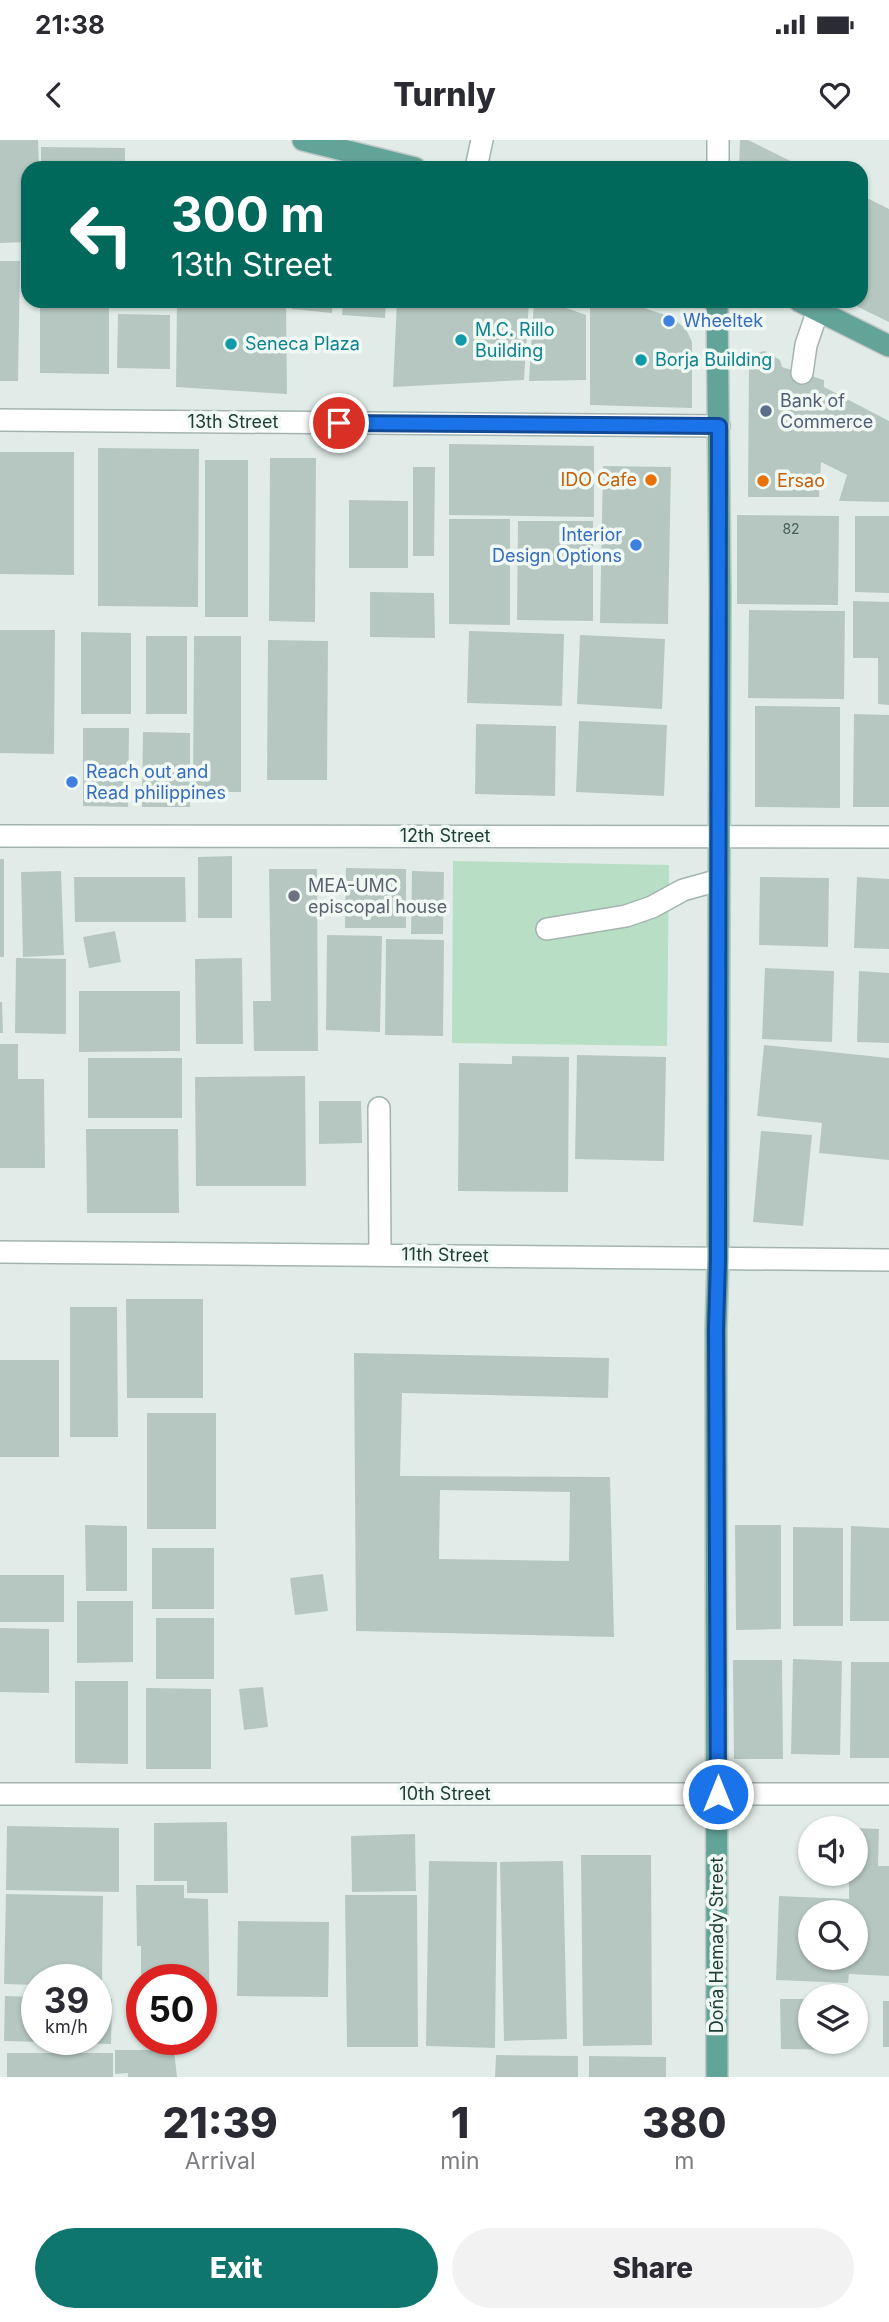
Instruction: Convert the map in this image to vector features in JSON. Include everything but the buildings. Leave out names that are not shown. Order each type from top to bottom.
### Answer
[{"type":"main road","points":[[303,140],[387,161]]},
{"type":"main road","name":"Doña Hemady Street","points":[[717,308],[717,2077]]},
{"type":"main road","points":[[812,308],[889,346]]},
{"type":"street","points":[[478,161],[482,140]]},
{"type":"street","points":[[718,140],[718,161]]},
{"type":"street","points":[[802,373],[808,308]]},
{"type":"street","name":"13th Street","points":[[0,420],[719,426]]},
{"type":"street","name":"12th Street","points":[[0,836],[889,837]]},
{"type":"street","points":[[547,929],[626,916],[652,907],[683,890],[719,880]]},
{"type":"street","points":[[379,1108],[380,1254]]},
{"type":"street","name":"11th Street","points":[[0,1252],[889,1260]]},
{"type":"street","name":"10th Street","points":[[0,1794],[889,1794]]},
{"type":"green space","points":[[453,861],[669,865],[667,1046],[452,1043]]},
{"type":"place","name":"Wheeltek","points":[[669,321]]},
{"type":"place","name":"M.C. Rillo Building","points":[[461,340]]},
{"type":"place","name":"Seneca Plaza","points":[[231,344]]},
{"type":"place","name":"Borja Building","points":[[641,360]]},
{"type":"place","name":"Bank of Commerce","points":[[766,411]]},
{"type":"place","name":"IDO Cafe","points":[[651,480]]},
{"type":"place","name":"Ersao","points":[[763,481]]},
{"type":"place","name":"Interior Design Options","points":[[636,545]]},
{"type":"place","name":"Reach out and Read philippines","points":[[72,782]]},
{"type":"place","name":"MEA-UMC episcopal house","points":[[294,896]]},
{"type":"route","points":[[339,423],[719,426],[716,1329],[718,1794]]}]
